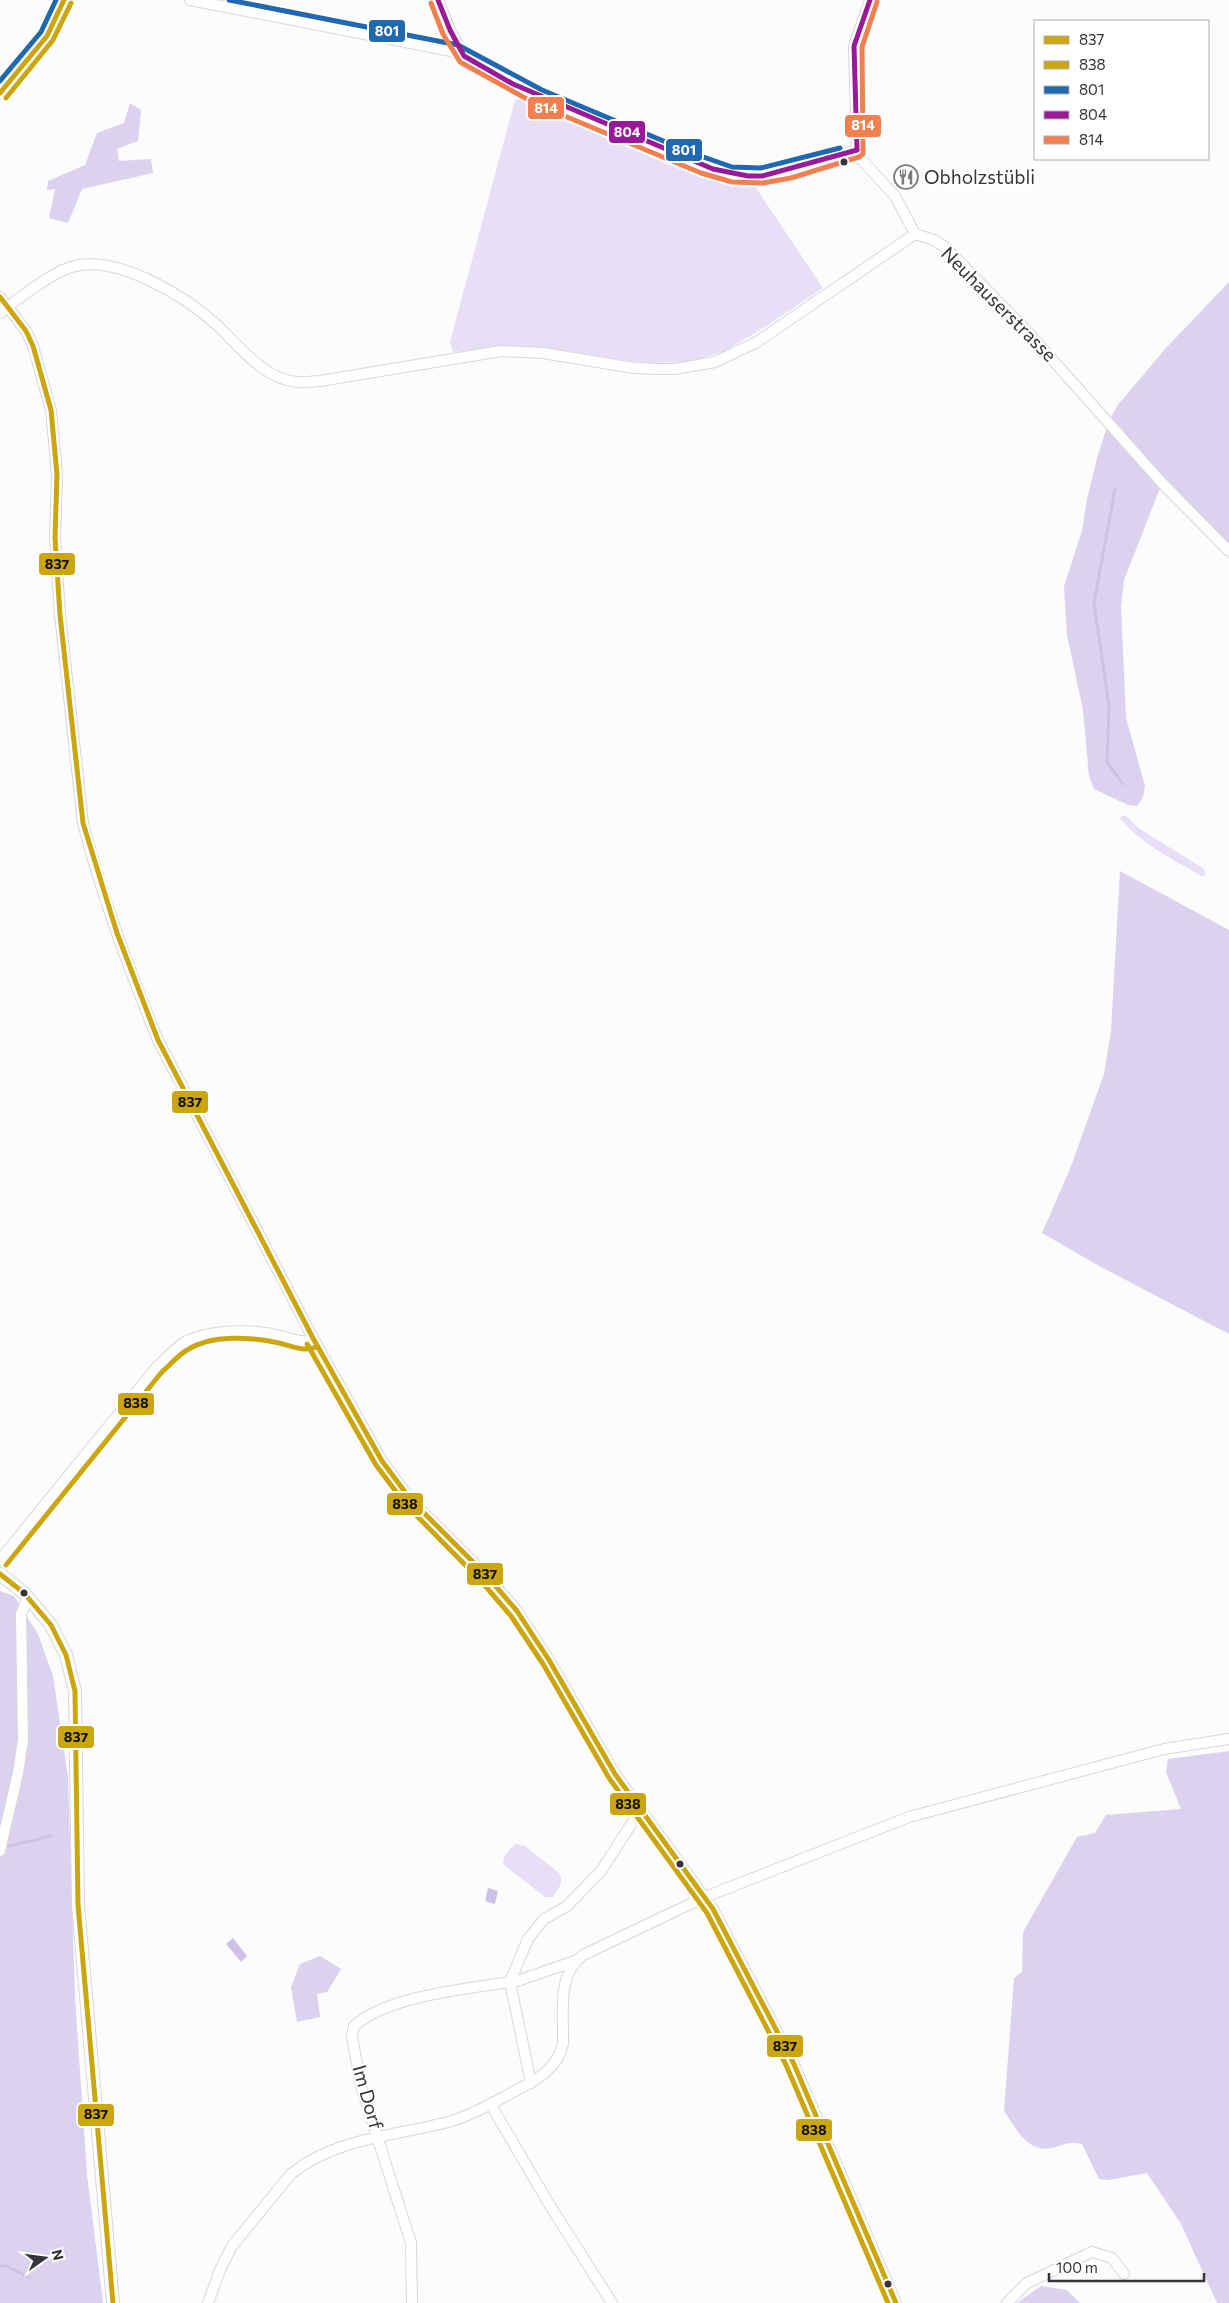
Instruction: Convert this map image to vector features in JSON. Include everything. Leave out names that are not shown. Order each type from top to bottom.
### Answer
[{"type":"street","points":[[0,93],[47,36],[64,0]]},
{"type":"street","points":[[190,0],[449,50],[464,56],[539,97],[689,160],[731,174],[762,176],[857,150]]},
{"type":"street","points":[[438,0],[450,30],[464,56]]},
{"type":"street","points":[[4,310],[53,276],[70,268],[85,264],[107,265],[148,280],[194,307],[256,363],[275,376],[296,382],[320,381],[501,351],[543,353],[634,368],[675,369],[715,362],[757,342],[915,234],[895,196],[859,157],[857,150],[854,46],[870,0]]},
{"type":"street","name":"Neuhauserstrasse","points":[[915,234],[934,240],[959,261],[1026,330],[1162,482],[1229,551]]},
{"type":"street","points":[[0,297],[4,310],[26,331],[33,346],[51,410],[57,475],[56,538],[60,615],[84,823],[92,856],[142,1002],[158,1040],[314,1340],[382,1460],[412,1500],[487,1576],[517,1611],[540,1645],[615,1774],[705,1897],[793,2062],[896,2303]]},
{"type":"street","points":[[0,1560],[156,1368],[185,1342],[216,1334],[246,1331],[273,1334],[308,1342],[314,1340]]},
{"type":"street","points":[[0,1574],[28,1597],[45,1618],[59,1640],[71,1672],[75,1691],[78,1905],[113,2303]]},
{"type":"street","points":[[0,1852],[18,1773],[23,1740],[21,1614],[28,1597]]},
{"type":"street","points":[[510,1982],[575,1961],[583,1955],[705,1897],[909,1817],[1164,1749],[1229,1739]]},
{"type":"street","points":[[531,2082],[510,1982],[528,1939],[544,1919],[566,1906],[601,1871],[641,1809]]},
{"type":"street","name":"Im Dorf","points":[[510,1982],[452,1991],[394,2005],[373,2013],[354,2026],[352,2038],[362,2086],[376,2137],[448,2122],[474,2114],[551,2069],[561,2054],[565,1982],[575,1961]]},
{"type":"street","points":[[491,2104],[562,2226],[612,2303]]},
{"type":"street","points":[[208,2303],[220,2270],[232,2246],[291,2174],[313,2159],[376,2137],[410,2236],[412,2303]]},
{"type":"street","points":[[1007,2303],[1027,2283],[1092,2252],[1112,2258],[1124,2274]]},
{"type":"shaded area","points":[[523,96],[710,175],[752,182],[823,288],[725,351],[690,362],[642,363],[561,350],[497,347],[453,352],[450,342],[515,100]]},
{"type":"shaded area","points":[[130,103],[141,110],[138,141],[117,149],[119,161],[151,159],[153,173],[82,189],[68,223],[49,218],[55,189],[47,190],[48,181],[85,165],[97,133],[124,123]]},
{"type":"shaded area","points":[[1229,282],[1229,551],[1162,483],[1124,580],[1121,606],[1126,718],[1145,786],[1143,797],[1137,806],[1128,805],[1094,789],[1089,776],[1083,710],[1067,635],[1064,586],[1082,531],[1087,499],[1097,458],[1109,421],[1117,406],[1166,348]]},
{"type":"shaded area","points":[[1126,816],[1137,827],[1204,869],[1205,876],[1201,876],[1147,843],[1128,827],[1120,818]]},
{"type":"shaded area","points":[[1120,871],[1229,930],[1229,1334],[1101,1267],[1042,1233],[1070,1169],[1104,1074],[1111,1031]]},
{"type":"shaded area","points":[[0,1591],[14,1596],[38,1634],[53,1676],[68,1777],[75,1997],[87,2175],[103,2303],[0,2303]]},
{"type":"shaded area","points":[[1229,1751],[1229,2303],[1217,2303],[1181,2224],[1147,2173],[1108,2180],[1099,2179],[1082,2144],[1069,2143],[1043,2149],[1035,2147],[1023,2138],[1004,2111],[1014,1978],[1022,1972],[1023,1932],[1077,1837],[1095,1833],[1106,1815],[1181,1809],[1166,1772],[1168,1759]]},
{"type":"shaded area","points":[[515,1844],[525,1846],[559,1873],[561,1882],[553,1897],[545,1897],[503,1864],[504,1856]]},
{"type":"shaded area","points":[[488,1888],[498,1891],[495,1904],[485,1901]]},
{"type":"shaded area","points":[[233,1938],[247,1956],[241,1962],[226,1944]]},
{"type":"shaded area","points":[[320,1956],[341,1969],[327,1992],[317,1994],[320,2017],[297,2022],[291,1987],[300,1964]]},
{"type":"shaded area","points":[[1041,2286],[1067,2290],[1080,2303],[1017,2303]]},
{"type":"waterway","points":[[1115,489],[1094,603],[1109,706],[1107,762],[1123,784]]},
{"type":"waterway","points":[[9,1846],[51,1836]]},
{"type":"waterway","points":[[0,2266],[6,2266],[30,2278]]},
{"type":"transit line","name":"801","points":[[0,81],[41,32],[56,0]]},
{"type":"transit line","name":"837","points":[[0,93],[47,36],[64,0]]},
{"type":"transit line","name":"801","points":[[229,0],[458,45],[542,90],[692,153],[732,167],[761,168],[840,148]]},
{"type":"transit line","name":"804","points":[[438,0],[450,30],[464,56],[513,84],[713,169],[748,176],[762,176],[857,150]]},
{"type":"transit line","name":"804","points":[[857,150],[854,46],[870,0]]},
{"type":"transit line","name":"814","points":[[431,3],[443,34],[460,62],[536,104],[701,173],[732,182],[763,183],[791,178],[859,157],[863,154],[862,47],[877,2]]},
{"type":"transit line","name":"838","points":[[6,98],[53,40],[71,3]]},
{"type":"transit line","name":"837","points":[[0,297],[26,331],[33,346],[51,410],[57,475],[55,538],[60,615],[83,823],[117,933],[158,1040],[314,1340],[382,1461],[411,1500],[487,1576],[517,1611],[549,1660],[615,1774],[713,1909],[793,2062],[896,2303]]},
{"type":"transit line","name":"838","points":[[6,1565],[161,1373],[183,1352],[208,1341],[232,1338],[268,1341],[302,1349],[317,1347]]},
{"type":"transit line","name":"838","points":[[307,1344],[376,1465],[406,1505],[481,1581],[511,1616],[543,1664],[609,1778],[707,1913],[786,2065],[888,2303]]},
{"type":"transit line","name":"837","points":[[0,1574],[24,1593],[51,1625],[66,1655],[75,1691],[78,1905],[113,2303]]},
{"type":"place","name":"Obholzstübli","points":[[906,177]]}]
